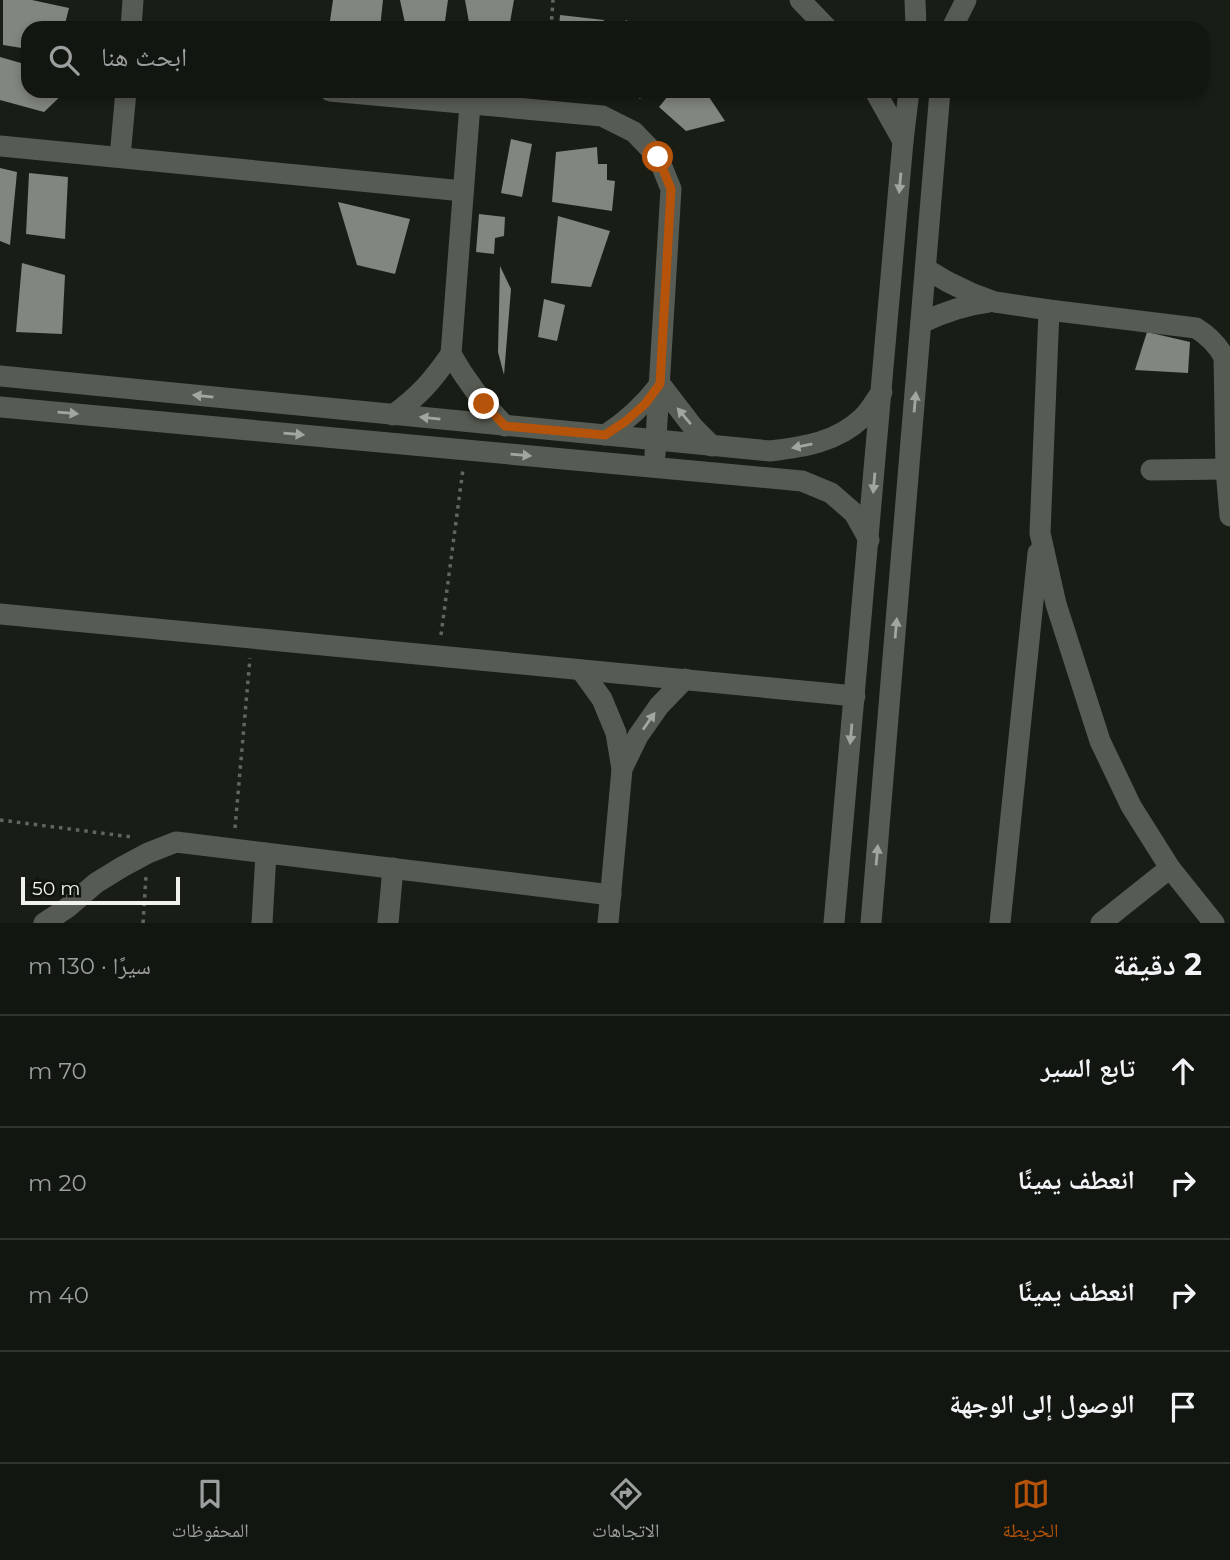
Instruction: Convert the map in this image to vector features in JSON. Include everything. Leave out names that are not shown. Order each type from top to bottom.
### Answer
[{"type":"street","points":[[132,21],[133,0]]},
{"type":"street","points":[[800,0],[820,21]]},
{"type":"street","points":[[915,0],[916,21]]},
{"type":"street","points":[[956,21],[966,0]]},
{"type":"street","points":[[120,157],[125,98]]},
{"type":"street","points":[[405,98],[602,116],[634,132],[658,157],[671,189],[654,467]]},
{"type":"street","points":[[879,98],[903,141]]},
{"type":"street","points":[[834,923],[908,98]]},
{"type":"street","points":[[871,923],[939,98]]},
{"type":"street","points":[[393,415],[416,398],[451,354],[470,104]]},
{"type":"street","points":[[0,146],[463,191]]},
{"type":"street","points":[[926,269],[948,282],[995,302],[1196,328],[1208,335],[1223,357],[1230,516]]},
{"type":"street","points":[[921,323],[969,304],[995,302]]},
{"type":"street","points":[[1003,921],[1040,533],[1049,310]]},
{"type":"street","points":[[451,354],[466,380],[505,426]]},
{"type":"street","points":[[0,376],[770,452],[806,447],[837,437],[863,418],[882,392]]},
{"type":"street","points":[[605,435],[645,404],[660,384]]},
{"type":"street","points":[[660,384],[684,416],[712,446]]},
{"type":"street","points":[[0,407],[802,481],[839,499],[854,513],[869,540]]},
{"type":"street","points":[[1151,471],[1228,469]]},
{"type":"street","points":[[1040,533],[1056,604],[1100,741],[1131,806],[1170,867],[1214,923]]},
{"type":"street","points":[[0,614],[855,696]]},
{"type":"street","points":[[581,670],[602,699],[612,722],[622,769],[608,923]]},
{"type":"street","points":[[622,769],[638,736],[659,706],[685,679]]},
{"type":"street","points":[[847,785],[883,789]]},
{"type":"street","points":[[44,923],[67,908],[96,883],[122,867],[142,845],[176,842],[611,895]]},
{"type":"street","points":[[262,923],[266,853]]},
{"type":"street","points":[[1101,923],[1170,867]]},
{"type":"street","points":[[387,923],[393,868]]},
{"type":"path","points":[[552,21],[553,0]]},
{"type":"path","points":[[438,656],[466,450]]},
{"type":"path","points":[[233,849],[252,638]]},
{"type":"path","points":[[0,820],[142,845],[143,923]]},
{"type":"building","points":[[3,0],[32,0],[69,8],[66,21],[21,21],[21,48],[3,45]]},
{"type":"building","points":[[333,0],[383,0],[381,21],[330,21]]},
{"type":"building","points":[[400,0],[448,0],[445,21],[404,21]]},
{"type":"building","points":[[465,0],[514,0],[510,21],[469,21]]},
{"type":"building","points":[[560,15],[604,20],[604,21],[560,21]]},
{"type":"building","points":[[0,57],[21,63],[21,98],[59,98],[44,112],[0,100]]},
{"type":"building","points":[[666,98],[710,98],[725,121],[686,131],[659,107]]},
{"type":"building","points":[[511,139],[532,144],[522,197],[501,193]]},
{"type":"building","points":[[597,147],[598,164],[607,164],[607,180],[615,181],[612,211],[552,202],[556,152]]},
{"type":"building","points":[[0,168],[17,172],[10,245],[0,241]]},
{"type":"building","points":[[29,173],[68,177],[65,239],[26,234]]},
{"type":"building","points":[[338,202],[410,219],[395,274],[357,265]]},
{"type":"building","points":[[479,214],[505,217],[504,236],[495,238],[494,254],[476,252]]},
{"type":"building","points":[[558,216],[610,231],[591,287],[551,283]]},
{"type":"building","points":[[22,263],[65,275],[62,334],[16,332]]},
{"type":"building","points":[[500,266],[511,289],[504,375],[498,352]]},
{"type":"building","points":[[544,299],[565,305],[557,341],[538,337]]},
{"type":"building","points":[[1147,332],[1190,342],[1188,373],[1135,370]]},
{"type":"route","points":[[484,404],[505,426],[605,435],[645,404],[660,384],[671,189],[658,157]]}]
